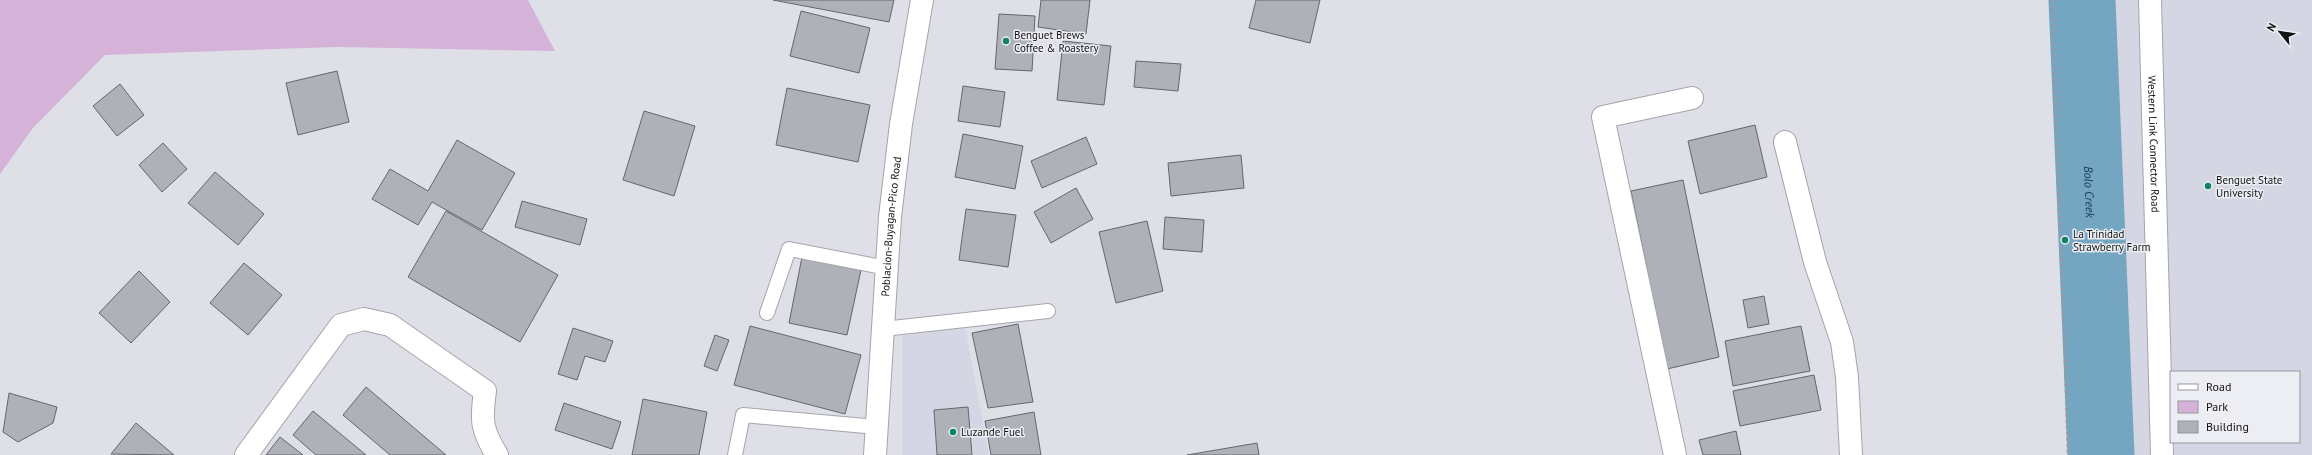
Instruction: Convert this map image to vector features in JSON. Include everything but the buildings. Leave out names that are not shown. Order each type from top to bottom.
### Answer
[{"type":"street","name":"Poblacion-Buyagan-Pico Road","points":[[875,455],[890,217],[901,124],[922,0]]},
{"type":"street","name":"Western Link Connector Road","points":[[2150,0],[2162,455]]},
{"type":"street","points":[[1675,455],[1603,117],[1692,98]]},
{"type":"street","points":[[1785,142],[1815,262],[1842,342],[1847,377],[1851,455]]},
{"type":"street","points":[[246,455],[341,325],[364,319],[390,325],[485,391],[477,455]]},
{"type":"street","points":[[481,419],[488,441],[497,455]]},
{"type":"lane","points":[[767,313],[789,249],[887,268]]},
{"type":"lane","points":[[883,329],[1048,311]]},
{"type":"lane","points":[[735,455],[743,415],[877,427]]},
{"type":"path","points":[[2053,0],[2068,455]]},
{"type":"shaded area","name":"Benguet State University","points":[[2097,0],[2312,0],[2312,455],[2117,455]]},
{"type":"shaded area","points":[[965,326],[989,455],[902,455],[902,336]]},
{"type":"green space","points":[[0,0],[528,0],[555,51],[336,47],[105,55],[33,128],[0,174]]},
{"type":"waterway","name":"Bolo Creek","points":[[2082,0],[2101,455]]},
{"type":"place","name":"Benguet Brews Coffee & Roastery","points":[[1006,41]]},
{"type":"place","name":"Benguet State University","points":[[2208,186]]},
{"type":"place","name":"La Trinidad Strawberry Farm","points":[[2065,240]]},
{"type":"place","name":"Luzande Fuel","points":[[953,432]]}]
